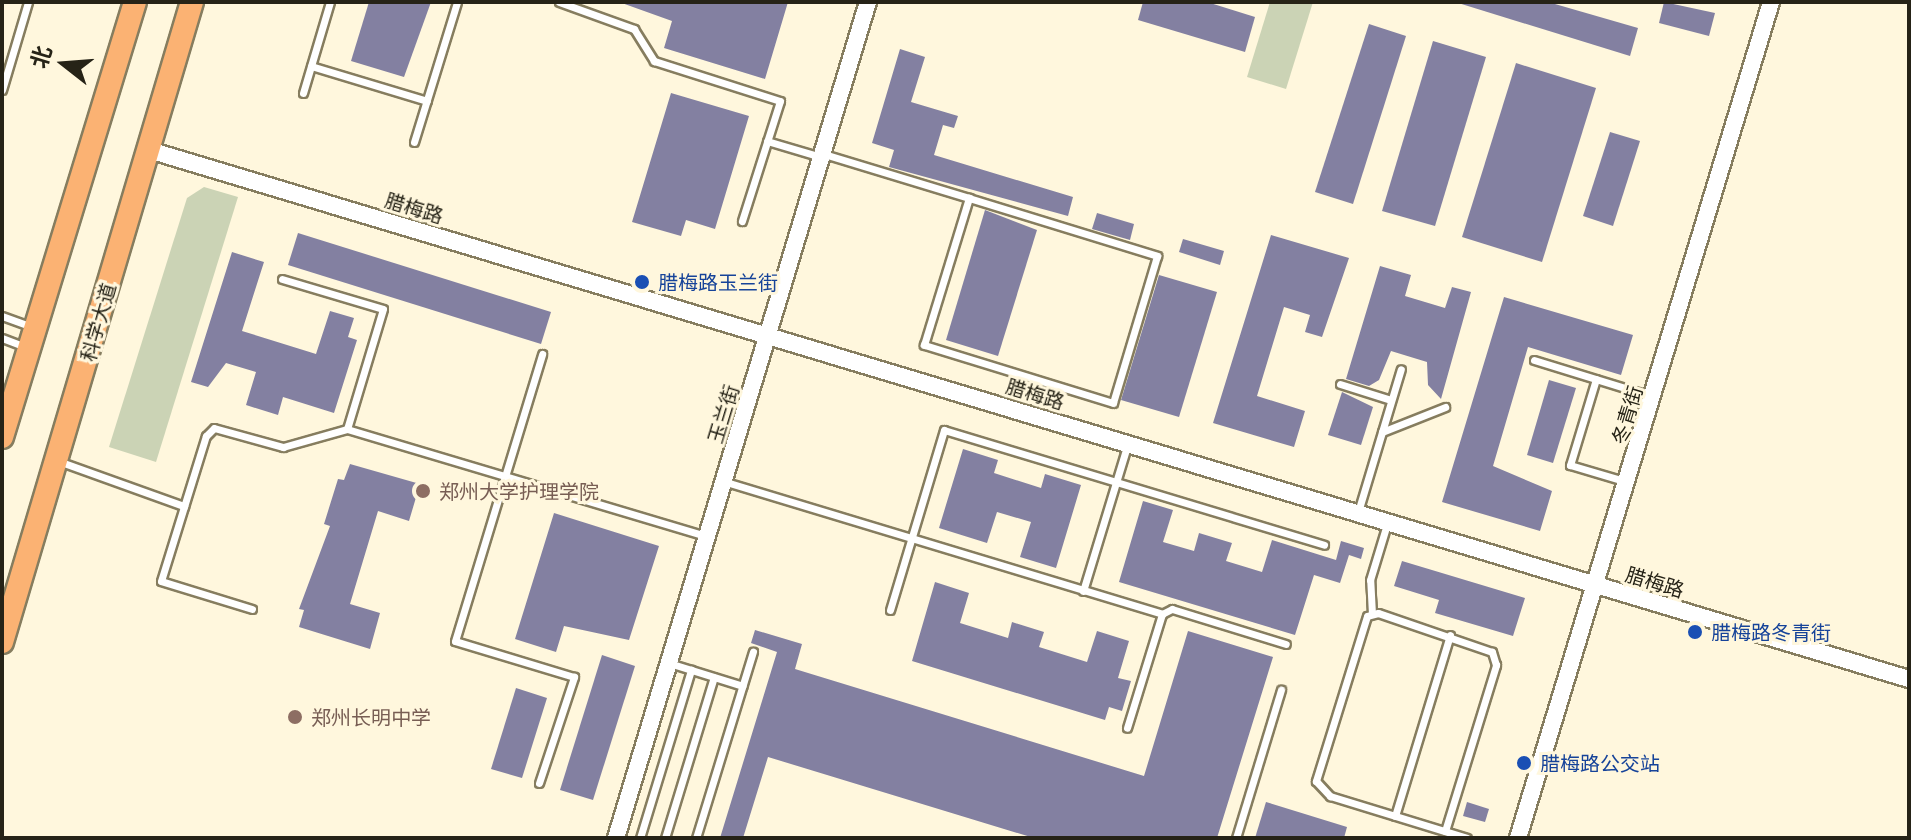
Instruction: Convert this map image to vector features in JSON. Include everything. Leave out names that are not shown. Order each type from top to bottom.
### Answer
[{"type":"main road","points":[[2,437],[135,2]]},
{"type":"main road","name":"科学大道","points":[[2,642],[192,2]]},
{"type":"street","name":"玉兰街","points":[[616,838],[868,2]]},
{"type":"street","name":"冬青街","points":[[1518,838],[1771,2]]},
{"type":"street","name":"腊梅路","points":[[149,150],[1909,679]]},
{"type":"lane","points":[[2,90],[28,2]]},
{"type":"lane","points":[[303,93],[330,2]]},
{"type":"lane","points":[[414,142],[457,2]]},
{"type":"lane","points":[[559,2],[634,29],[654,61],[780,101],[742,221]]},
{"type":"lane","points":[[311,66],[427,101]]},
{"type":"lane","points":[[767,141],[969,198],[1157,256],[1113,403],[924,345],[969,198]]},
{"type":"lane","points":[[282,279],[383,309],[347,429]]},
{"type":"lane","points":[[2,316],[32,338]]},
{"type":"lane","points":[[2,338],[32,338]]},
{"type":"lane","points":[[539,783],[574,677],[455,641],[542,354]]},
{"type":"lane","points":[[1534,360],[1653,396]]},
{"type":"lane","points":[[1358,512],[1401,369]]},
{"type":"lane","points":[[1596,379],[1570,465],[1628,482]]},
{"type":"lane","points":[[1340,384],[1391,400]]},
{"type":"lane","points":[[1382,432],[1445,407]]},
{"type":"lane","points":[[252,609],[161,581],[212,429],[283,447],[347,429],[707,537]]},
{"type":"lane","points":[[890,610],[944,430],[1324,545]]},
{"type":"lane","points":[[1083,591],[1128,443]]},
{"type":"lane","points":[[58,461],[184,506]]},
{"type":"lane","points":[[724,481],[1162,614],[1172,609],[1286,644]]},
{"type":"lane","points":[[1372,614],[1370,580],[1387,521]]},
{"type":"lane","points":[[1127,728],[1162,614]]},
{"type":"lane","points":[[1445,831],[1496,665],[1485,645],[1372,614],[1360,622],[1316,781],[1330,796],[1467,838]]},
{"type":"lane","points":[[1395,816],[1450,635]]},
{"type":"lane","points":[[696,838],[753,651]]},
{"type":"lane","points":[[669,663],[743,686]]},
{"type":"lane","points":[[640,838],[691,670]]},
{"type":"lane","points":[[665,838],[714,677]]},
{"type":"lane","points":[[1236,838],[1281,690]]},
{"type":"green space","points":[[1270,2],[1313,2],[1286,89],[1247,77]]},
{"type":"green space","points":[[204,187],[238,197],[156,462],[109,447],[187,198]]},
{"type":"building","points":[[369,2],[431,2],[404,77],[351,61]]},
{"type":"building","points":[[619,2],[788,2],[765,79],[664,48],[672,21]]},
{"type":"building","points":[[1143,2],[1207,2],[1255,17],[1245,52],[1138,20]]},
{"type":"building","points":[[1455,2],[1548,2],[1638,28],[1630,56]]},
{"type":"building","points":[[1664,2],[1715,13],[1709,36],[1659,23]]},
{"type":"building","points":[[1369,24],[1406,36],[1353,204],[1315,192]]},
{"type":"building","points":[[1433,41],[1486,57],[1435,226],[1382,211]]},
{"type":"building","points":[[900,49],[925,57],[911,102],[958,116],[954,128],[943,125],[934,155],[1073,197],[1068,216],[889,167],[894,150],[872,143]]},
{"type":"building","points":[[1516,63],[1596,88],[1542,262],[1462,237]]},
{"type":"building","points":[[671,93],[749,116],[715,229],[686,220],[681,236],[632,222]]},
{"type":"building","points":[[1610,132],[1640,141],[1613,226],[1583,216]]},
{"type":"building","points":[[985,210],[1037,230],[998,356],[946,340]]},
{"type":"building","points":[[1097,213],[1134,224],[1130,240],[1092,229]]},
{"type":"building","points":[[298,233],[551,312],[541,344],[288,265]]},
{"type":"building","points":[[1271,235],[1349,258],[1322,337],[1305,332],[1310,315],[1284,307],[1257,396],[1305,411],[1294,447],[1213,423]]},
{"type":"building","points":[[1183,239],[1224,251],[1220,265],[1179,252]]},
{"type":"building","points":[[232,252],[264,262],[242,331],[316,354],[330,311],[354,318],[348,337],[357,340],[334,413],[283,397],[278,415],[246,405],[256,372],[226,363],[208,387],[191,382]]},
{"type":"building","points":[[1380,266],[1411,275],[1405,296],[1445,308],[1452,287],[1471,292],[1441,399],[1428,385],[1427,362],[1391,351],[1379,380],[1369,386],[1346,379]]},
{"type":"building","points":[[1159,275],[1217,292],[1179,417],[1121,400]]},
{"type":"building","points":[[1504,297],[1633,335],[1621,375],[1528,347],[1493,466],[1552,491],[1540,531],[1442,502]]},
{"type":"building","points":[[1549,380],[1576,388],[1553,463],[1527,455]]},
{"type":"building","points":[[1342,392],[1373,407],[1361,445],[1328,435]]},
{"type":"building","points":[[963,449],[998,460],[994,473],[1041,488],[1045,474],[1081,485],[1056,568],[1020,557],[1031,522],[997,512],[987,543],[939,528]]},
{"type":"building","points":[[350,464],[420,484],[409,521],[378,511],[350,604],[380,613],[370,649],[299,627],[304,610],[299,609],[330,526],[324,524],[338,479],[344,480]]},
{"type":"building","points":[[1143,501],[1173,510],[1163,542],[1194,551],[1199,533],[1232,543],[1226,561],[1262,572],[1272,540],[1336,560],[1341,541],[1364,548],[1361,559],[1349,555],[1340,583],[1314,575],[1295,635],[1119,582]]},
{"type":"building","points":[[554,513],[659,546],[629,640],[564,626],[556,652],[515,639]]},
{"type":"building","points":[[1402,561],[1525,598],[1513,636],[1435,613],[1439,600],[1394,586]]},
{"type":"building","points":[[935,582],[969,593],[960,623],[1008,638],[1012,622],[1044,632],[1039,647],[1087,662],[1097,631],[1129,641],[1118,678],[1131,681],[1122,711],[1109,707],[1105,720],[912,661]]},
{"type":"building","points":[[755,630],[802,644],[795,669],[1144,776],[1188,631],[1273,657],[1217,838],[1034,838],[768,757],[743,838],[720,838],[777,652],[751,643]]},
{"type":"building","points":[[602,655],[635,666],[593,800],[560,790]]},
{"type":"building","points":[[516,688],[547,698],[522,778],[491,769]]},
{"type":"building","points":[[1266,802],[1347,827],[1344,838],[1255,838]]},
{"type":"building","points":[[1467,802],[1489,809],[1485,822],[1463,816]]},
{"type":"place","name":"腊梅路玉兰街","points":[[642,282]]},
{"type":"place","name":"郑州大学护理学院","points":[[423,491]]},
{"type":"place","name":"腊梅路冬青街","points":[[1695,632]]},
{"type":"place","name":"郑州长明中学","points":[[295,717]]},
{"type":"place","name":"腊梅路公交站","points":[[1524,763]]}]
